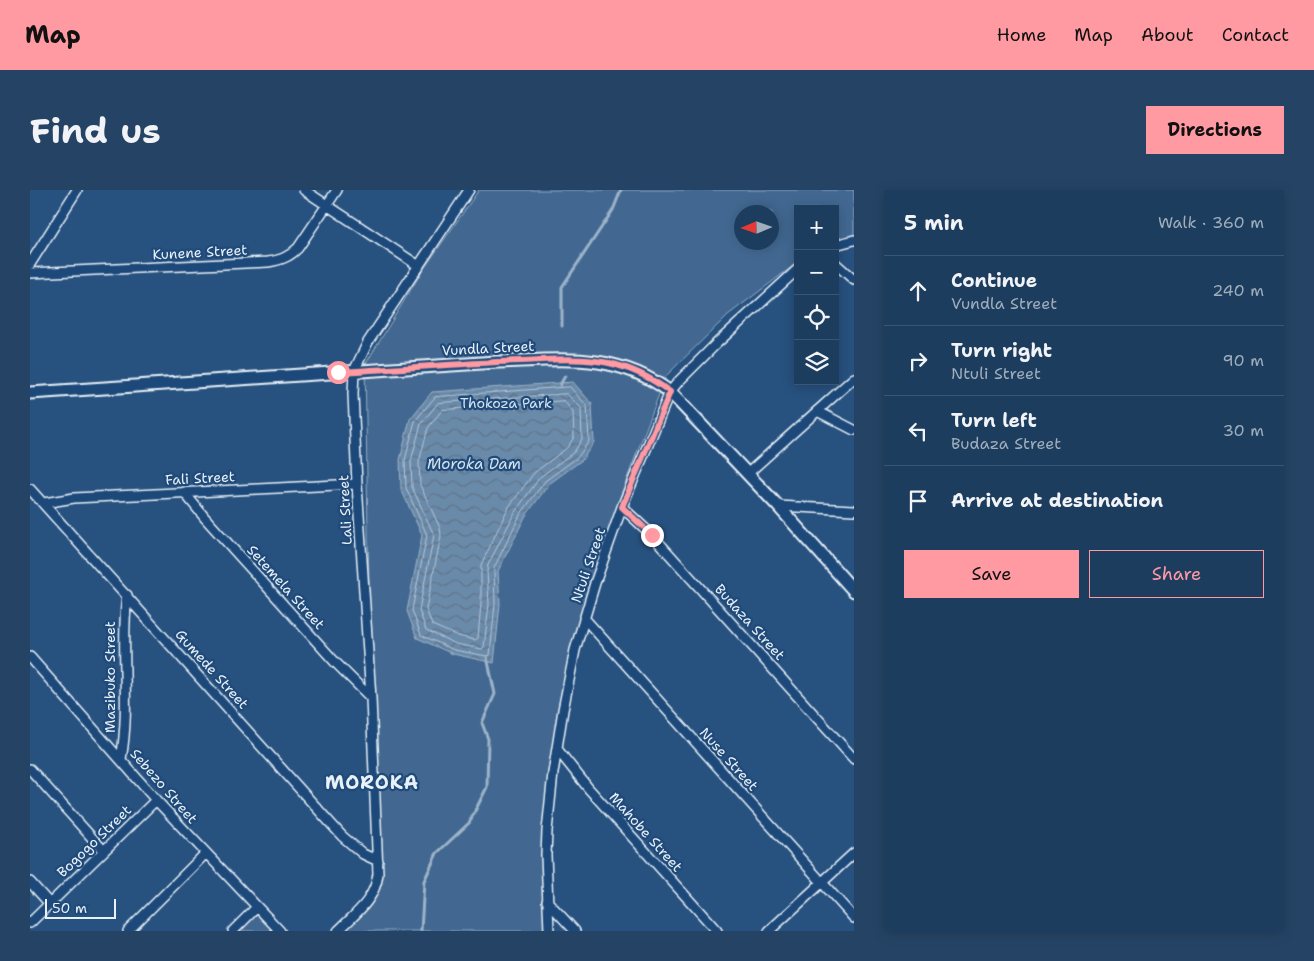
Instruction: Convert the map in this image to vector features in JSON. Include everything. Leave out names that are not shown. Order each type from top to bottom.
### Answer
[{"type":"street","points":[[30,264],[77,190]]},
{"type":"street","points":[[304,190],[419,266]]},
{"type":"street","name":"Kunene Street","points":[[30,273],[259,263],[281,260],[298,248],[337,190]]},
{"type":"street","name":"Lali Street","points":[[338,931],[368,901],[374,892],[377,884],[378,862],[371,698],[357,484],[353,394],[354,371],[368,342],[469,190]]},
{"type":"street","points":[[839,244],[854,240]]},
{"type":"street","points":[[839,267],[854,280]]},
{"type":"street","name":"Ntuli Street","points":[[549,931],[546,847],[557,749],[569,677],[584,618],[622,507],[670,392],[716,344],[794,273]]},
{"type":"street","name":"Vundla Street","points":[[30,393],[497,362],[594,361],[630,370],[670,392],[778,506],[854,591]]},
{"type":"street","points":[[746,474],[854,378]]},
{"type":"street","points":[[817,411],[854,430]]},
{"type":"street","name":"Fali Street","points":[[44,503],[74,498],[357,484]]},
{"type":"street","name":"Gumede Street","points":[[30,489],[127,594],[342,836],[363,854],[378,862]]},
{"type":"street","name":"Setemela Street","points":[[184,492],[204,518],[335,662],[371,698]]},
{"type":"street","points":[[778,506],[854,510]]},
{"type":"street","name":"Budaza Street","points":[[622,507],[652,535],[854,759]]},
{"type":"street","name":"Mazibuko Street","points":[[121,759],[124,733],[124,623],[127,594]]},
{"type":"street","name":"Nuse Street","points":[[584,618],[854,918]]},
{"type":"street","name":"Sebezo Street","points":[[30,657],[205,854],[280,931]]},
{"type":"street","name":"Mahobe Street","points":[[557,749],[596,797],[717,931]]},
{"type":"street","points":[[30,770],[103,850]]},
{"type":"street","name":"Bogogo Street","points":[[30,923],[156,800]]},
{"type":"street","points":[[768,931],[854,853]]},
{"type":"street","points":[[128,931],[205,854]]},
{"type":"street","points":[[30,882],[49,903]]},
{"type":"street","points":[[547,901],[575,931]]},
{"type":"street","points":[[234,931],[257,907]]},
{"type":"green space","name":"Thokoza Park","points":[[479,190],[854,190],[854,238],[839,243],[839,205],[794,205],[794,265],[728,315],[666,376],[620,497],[600,574],[582,629],[565,716],[549,851],[552,931],[341,931],[376,894],[365,365],[421,273]]},
{"type":"green space","points":[[256,912],[281,931],[236,931]]},
{"type":"water","name":"Moroka Dam","points":[[573,382],[592,404],[594,442],[582,460],[549,484],[525,517],[498,571],[500,604],[494,663],[453,654],[417,638],[407,611],[422,535],[401,489],[400,460],[410,419],[432,392]]},
{"type":"waterway","points":[[562,326],[562,287],[613,210],[621,190]]},
{"type":"waterway","points":[[560,385],[565,376]]},
{"type":"waterway","points":[[421,931],[424,881],[437,853],[469,823],[487,787],[488,739],[482,723],[495,694],[487,657]]},
{"type":"district","name":"MOROKA","points":[[372,782]]},
{"type":"route","points":[[338,372],[497,362],[572,360],[609,363],[630,370],[660,385],[670,392],[622,507],[652,535]]}]
